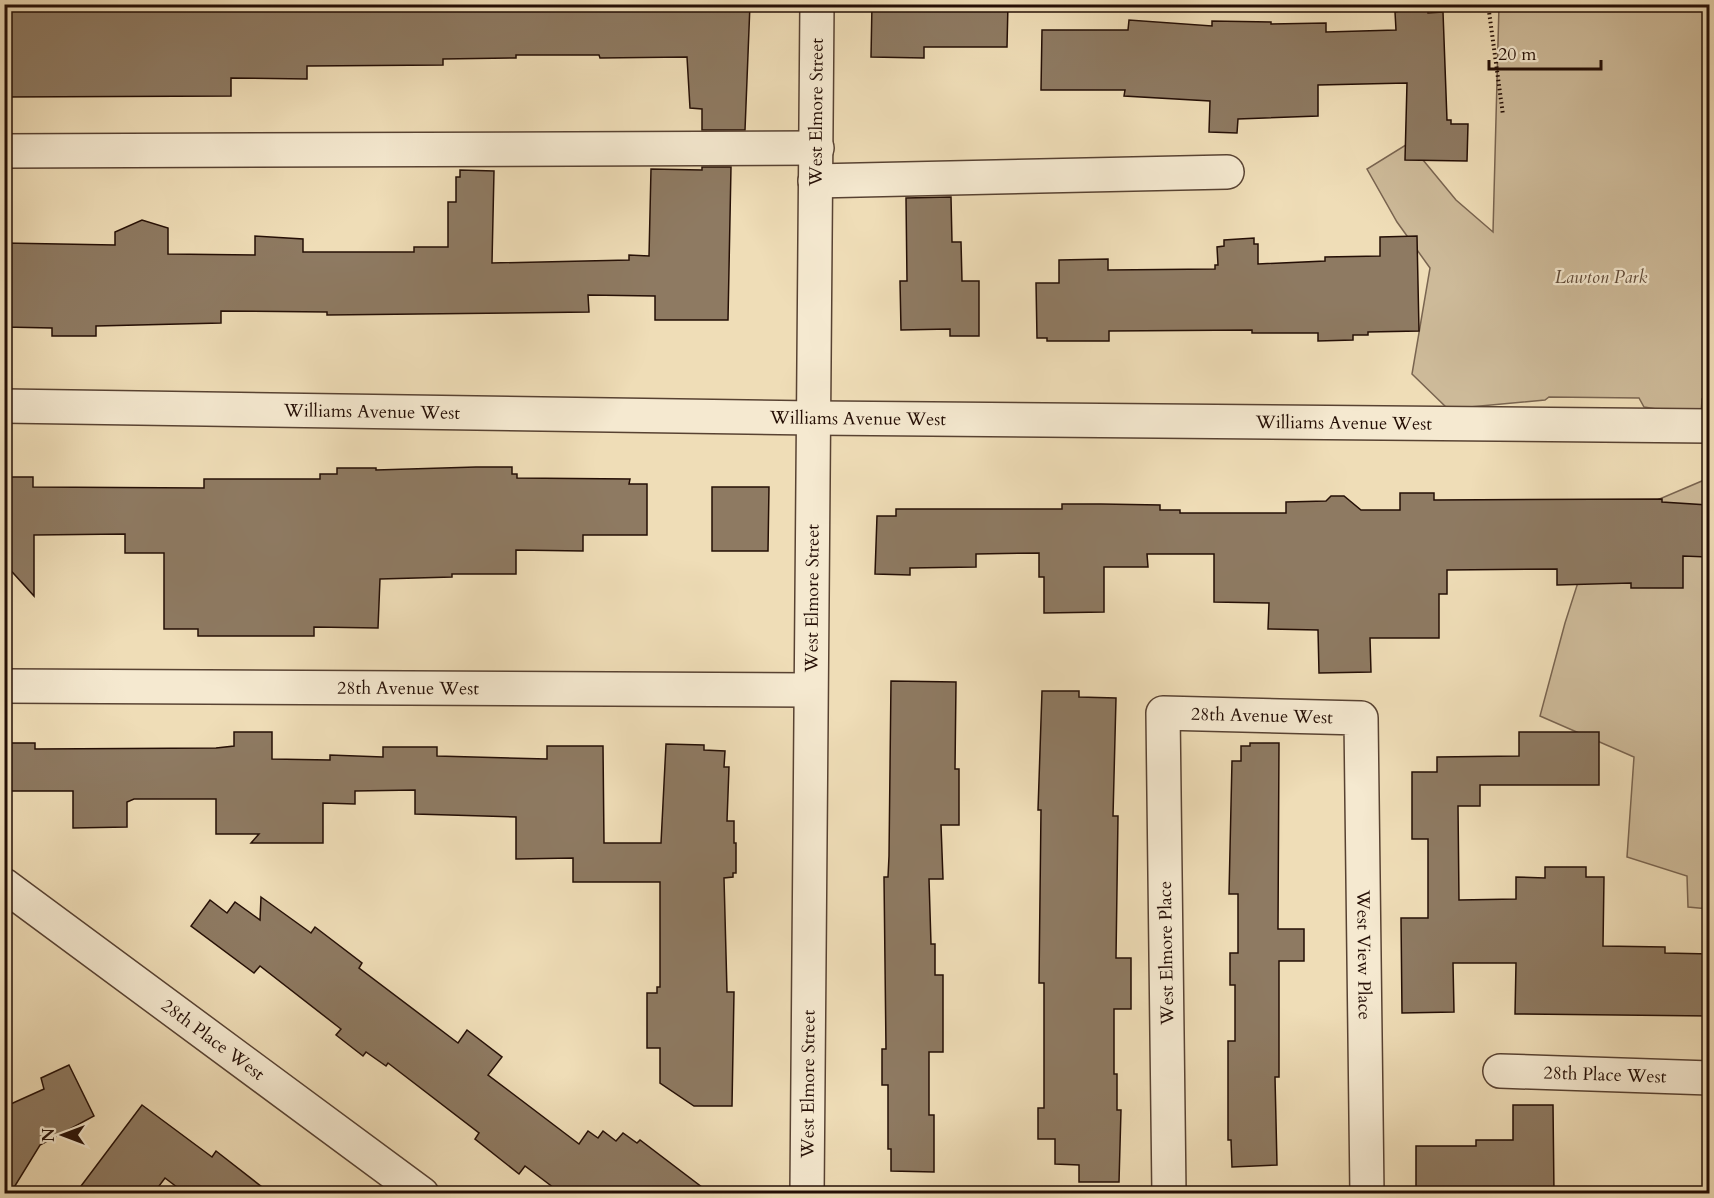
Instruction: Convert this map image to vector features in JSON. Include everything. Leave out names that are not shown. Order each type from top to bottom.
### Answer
[{"type":"street","name":"West Elmore Street","points":[[807,1194],[809,690],[815,418],[816,4]]},
{"type":"street","points":[[4,150],[816,148]]},
{"type":"street","points":[[815,181],[1227,172]]},
{"type":"street","name":"Williams Avenue West","points":[[4,406],[815,418],[1710,426]]},
{"type":"street","name":"28th Avenue West","points":[[4,686],[809,690]]},
{"type":"street","name":"28th Avenue West","points":[[1163,713],[1361,718]]},
{"type":"street","name":"West Elmore Place","points":[[1163,713],[1169,1194]]},
{"type":"street","name":"West View Place","points":[[1361,718],[1367,1194]]},
{"type":"street","name":"28th Place West","points":[[4,885],[422,1194]]},
{"type":"street","name":"28th Place West","points":[[1500,1071],[1710,1078]]},
{"type":"path","points":[[1488,4],[1503,115]]},
{"type":"green space","name":"Lawton Park","points":[[1499,5],[1709,5],[1710,399],[1702,399],[1701,416],[1644,407],[1639,398],[1549,397],[1545,400],[1448,409],[1412,374],[1430,268],[1397,222],[1367,169],[1409,143],[1456,200],[1493,232]]},
{"type":"green space","points":[[1709,478],[1709,909],[1688,907],[1687,876],[1627,857],[1634,757],[1540,716],[1565,623],[1596,526]]},
{"type":"building","points":[[4,4],[230,4],[230,8],[291,8],[291,4],[750,4],[745,130],[702,130],[702,109],[690,108],[687,57],[600,58],[599,55],[516,55],[516,58],[443,59],[443,65],[307,66],[307,79],[231,78],[231,96],[4,97]]},
{"type":"building","points":[[872,4],[1008,4],[1007,47],[924,47],[924,58],[871,57]]},
{"type":"building","points":[[1400,4],[1427,4],[1428,13],[1443,12],[1447,120],[1451,120],[1451,124],[1468,124],[1467,161],[1405,160],[1407,83],[1318,85],[1318,116],[1238,119],[1237,133],[1209,132],[1210,101],[1124,96],[1125,90],[1041,90],[1042,30],[1128,30],[1129,20],[1212,26],[1212,21],[1271,22],[1271,24],[1326,23],[1326,32],[1396,30],[1395,12],[1400,11]]},
{"type":"building","points":[[702,167],[731,167],[728,320],[655,320],[655,296],[588,295],[589,312],[327,315],[327,312],[221,311],[221,323],[96,326],[96,336],[52,336],[52,328],[4,327],[4,243],[115,245],[115,232],[142,220],[168,228],[168,254],[255,255],[255,236],[303,239],[303,252],[414,252],[414,247],[448,247],[448,202],[456,202],[456,177],[460,177],[460,170],[494,171],[492,263],[629,260],[629,255],[649,256],[651,169],[702,170]]},
{"type":"building","points":[[951,197],[952,242],[961,242],[962,281],[979,281],[979,336],[950,336],[950,329],[901,330],[900,281],[907,281],[906,198]]},
{"type":"building","points":[[1417,236],[1419,331],[1368,332],[1368,335],[1353,335],[1353,340],[1318,341],[1318,333],[1252,333],[1252,330],[1109,331],[1109,341],[1047,341],[1047,338],[1037,338],[1036,283],[1059,283],[1059,260],[1108,259],[1108,270],[1215,269],[1215,265],[1218,265],[1217,247],[1224,246],[1224,240],[1254,238],[1254,244],[1258,244],[1258,264],[1325,261],[1325,257],[1380,256],[1380,237]]},
{"type":"building","points":[[512,467],[512,474],[517,474],[517,478],[630,479],[629,484],[647,484],[647,535],[583,535],[583,551],[516,550],[516,574],[452,574],[452,577],[380,579],[378,628],[314,627],[314,636],[198,636],[198,629],[164,629],[164,553],[125,553],[125,534],[34,535],[34,596],[4,563],[4,477],[33,477],[33,487],[204,488],[204,479],[320,479],[320,474],[337,474],[337,468],[376,468],[376,470]]},
{"type":"building","points":[[712,487],[769,487],[768,551],[712,551]]},
{"type":"building","points":[[1400,493],[1434,493],[1434,500],[1662,499],[1662,502],[1708,505],[1708,557],[1683,556],[1683,588],[1631,588],[1631,583],[1557,585],[1557,569],[1447,570],[1447,594],[1439,594],[1439,638],[1370,638],[1371,672],[1319,673],[1318,630],[1268,629],[1269,603],[1214,602],[1214,554],[1147,554],[1148,567],[1104,567],[1104,612],[1044,613],[1044,577],[1039,577],[1039,553],[976,554],[976,567],[910,568],[910,575],[875,574],[877,516],[896,516],[896,509],[1062,509],[1062,504],[1101,504],[1160,505],[1160,510],[1180,510],[1180,513],[1286,513],[1286,502],[1326,501],[1331,496],[1344,496],[1361,510],[1400,510]]},
{"type":"building","points":[[891,681],[956,682],[955,769],[959,769],[959,825],[941,825],[943,879],[929,879],[931,944],[935,944],[935,975],[943,975],[943,1052],[929,1052],[929,1115],[934,1115],[934,1172],[891,1171],[891,1149],[888,1149],[888,1085],[882,1085],[882,1049],[886,1049],[884,877],[888,877],[889,856]]},
{"type":"building","points":[[1042,691],[1079,691],[1079,697],[1116,698],[1113,816],[1118,816],[1116,958],[1131,958],[1131,1009],[1114,1009],[1114,1074],[1117,1074],[1117,1110],[1121,1110],[1119,1182],[1079,1182],[1079,1165],[1055,1164],[1055,1139],[1038,1139],[1038,1108],[1044,1108],[1044,983],[1039,983],[1041,810],[1038,810]]},
{"type":"building","points":[[234,732],[272,732],[272,759],[330,760],[330,755],[383,757],[383,747],[437,747],[437,756],[547,759],[547,746],[603,746],[604,843],[661,843],[666,744],[704,745],[704,750],[725,751],[724,767],[729,767],[727,821],[734,821],[734,843],[736,843],[736,873],[733,873],[733,877],[724,878],[727,992],[734,992],[732,1106],[694,1106],[660,1083],[660,1048],[647,1048],[647,993],[657,993],[657,987],[660,987],[660,882],[573,882],[573,858],[516,859],[516,817],[415,814],[415,790],[355,791],[355,804],[323,803],[323,843],[251,843],[259,834],[216,834],[216,799],[134,799],[127,802],[127,827],[73,828],[73,791],[4,791],[4,743],[35,743],[35,749],[216,748],[234,746]]},
{"type":"building","points":[[1519,732],[1599,732],[1599,785],[1480,785],[1480,806],[1458,806],[1459,900],[1516,899],[1516,877],[1545,878],[1545,867],[1586,867],[1586,877],[1604,877],[1603,946],[1665,947],[1665,953],[1710,954],[1710,1016],[1515,1014],[1516,963],[1453,963],[1454,1012],[1402,1013],[1401,918],[1428,918],[1428,839],[1412,839],[1412,772],[1437,772],[1437,757],[1519,756]]},
{"type":"building","points":[[1250,743],[1279,743],[1278,929],[1304,929],[1304,961],[1279,961],[1279,1077],[1275,1077],[1277,1165],[1232,1167],[1231,1140],[1228,1140],[1228,1041],[1235,1041],[1235,985],[1230,985],[1230,953],[1238,953],[1238,894],[1229,894],[1232,761],[1241,761],[1241,746],[1250,746]]},
{"type":"building","points":[[261,897],[311,933],[315,927],[362,963],[359,968],[458,1043],[467,1030],[502,1057],[488,1075],[579,1144],[588,1131],[598,1138],[603,1131],[616,1141],[623,1133],[637,1143],[640,1140],[711,1194],[562,1194],[525,1166],[519,1174],[475,1139],[479,1133],[388,1063],[386,1066],[366,1052],[363,1056],[336,1035],[341,1029],[260,966],[254,973],[191,926],[210,900],[227,913],[235,902],[260,920]]},
{"type":"building","points":[[69,1065],[94,1116],[40,1145],[10,1194],[4,1194],[4,1107],[44,1089],[41,1078]]},
{"type":"building","points":[[142,1105],[212,1157],[216,1151],[271,1194],[186,1194],[165,1178],[153,1194],[75,1194]]},
{"type":"building","points":[[1513,1105],[1553,1105],[1554,1194],[1416,1194],[1416,1146],[1476,1146],[1476,1140],[1513,1140]]}]
